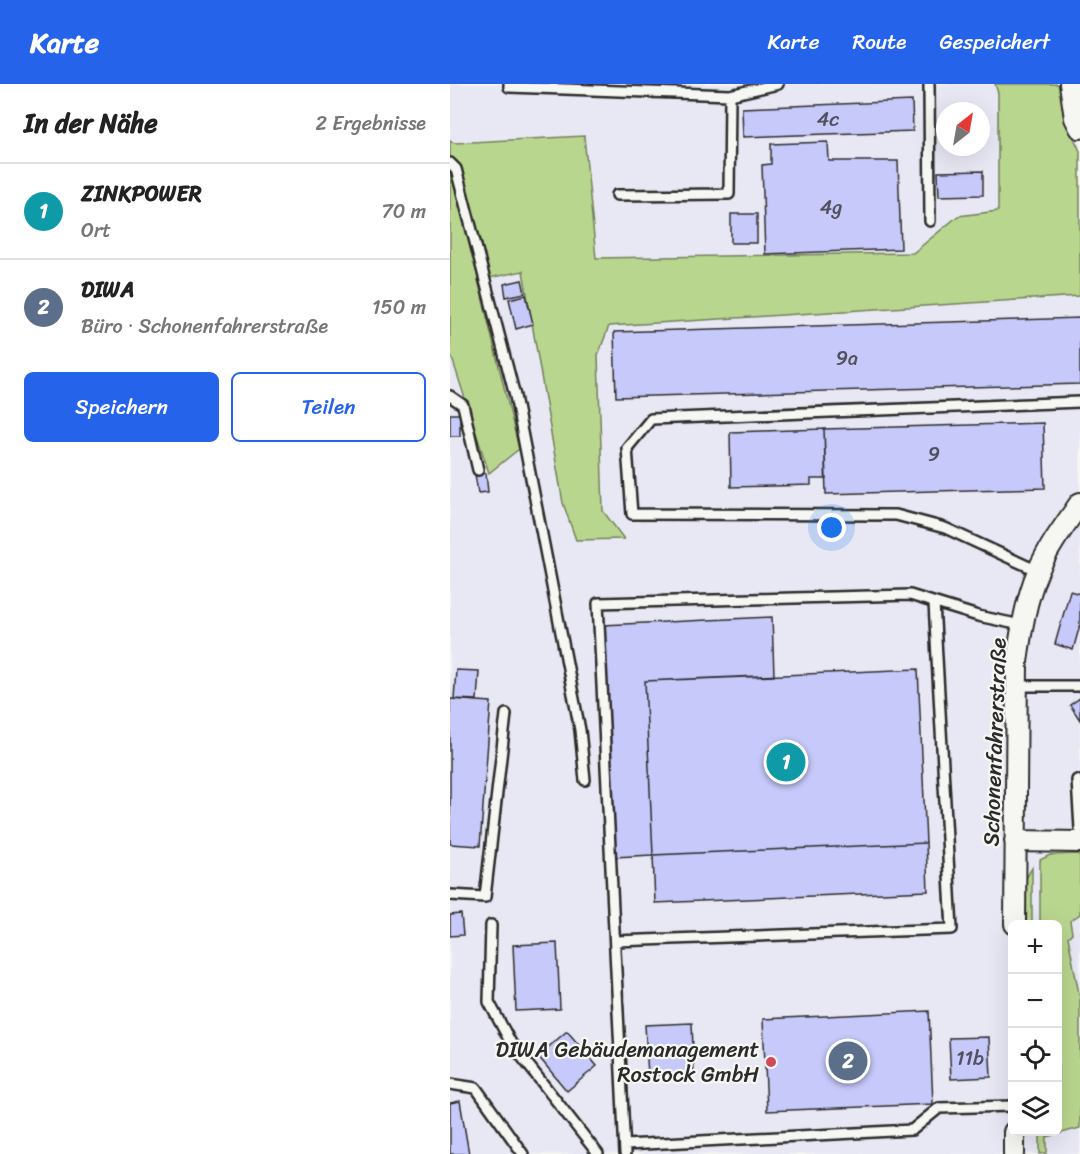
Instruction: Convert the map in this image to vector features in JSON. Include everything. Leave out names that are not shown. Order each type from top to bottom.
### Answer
[{"type":"street","points":[[1070,84],[1075,118],[1080,128]]},
{"type":"street","name":"Schonenfahrerstraße","points":[[1015,920],[1017,662],[1021,625],[1038,571],[1052,544],[1079,505]]},
{"type":"street","points":[[1015,841],[1080,842]]},
{"type":"street","points":[[1014,1136],[1014,1154]]},
{"type":"lane","points":[[509,84],[509,87],[730,95],[778,84]]},
{"type":"lane","points":[[929,84],[930,221]]},
{"type":"lane","points":[[617,195],[729,195],[730,95]]},
{"type":"lane","points":[[450,163],[456,169],[515,396],[537,519],[580,730],[585,780]]},
{"type":"lane","points":[[450,396],[463,405],[478,470]]},
{"type":"lane","points":[[1038,571],[945,528],[896,515],[632,514],[627,448],[651,419],[1080,402]]},
{"type":"lane","points":[[1008,1106],[939,1108],[912,1130],[625,1149],[598,603],[910,595],[978,616],[1021,625]]},
{"type":"lane","points":[[615,941],[952,929],[934,603]]},
{"type":"lane","points":[[1017,686],[1080,686]]},
{"type":"lane","points":[[450,895],[485,897],[506,714]]},
{"type":"lane","points":[[1077,780],[1080,829]]},
{"type":"lane","points":[[491,925],[489,1002],[511,1043],[598,1154]]},
{"type":"lane","points":[[450,1084],[476,1088],[523,1154]]},
{"type":"shaded area","points":[[450,84],[1080,84],[1080,1154],[450,1154]]},
{"type":"green space","points":[[995,84],[1059,84],[1064,117],[1080,151],[1080,296],[609,326],[598,355],[603,511],[624,539],[576,540],[563,503],[523,271],[478,280],[519,449],[489,473],[450,352],[450,141],[454,143],[584,136],[596,258],[913,253],[958,216],[998,211],[998,93]]},
{"type":"green space","points":[[1080,854],[1080,914],[1070,921],[1072,933],[1068,937],[1080,999],[1080,1128],[1062,1133],[1062,920],[1040,920],[1040,860],[1050,855]]},
{"type":"green space","points":[[1032,868],[1032,920],[1025,920],[1025,880]]},
{"type":"green space","points":[[1040,1136],[1051,1136],[1047,1137],[1047,1153],[1040,1154]]},
{"type":"building","points":[[912,101],[913,131],[743,137],[742,108]]},
{"type":"building","points":[[828,142],[829,161],[898,161],[901,249],[765,254],[762,165],[771,164],[771,144]]},
{"type":"building","points":[[983,171],[983,195],[939,196],[938,172]]},
{"type":"building","points":[[731,214],[757,214],[757,243],[731,243]]},
{"type":"building","points":[[522,280],[525,293],[506,297],[504,284]]},
{"type":"building","points":[[526,295],[533,324],[516,329],[509,299]]},
{"type":"building","points":[[1080,318],[1080,384],[616,397],[614,332]]},
{"type":"building","points":[[450,414],[460,414],[460,436],[450,436]]},
{"type":"building","points":[[1043,423],[1045,488],[826,494],[824,429]]},
{"type":"building","points":[[824,429],[826,479],[811,479],[811,485],[731,487],[730,432]]},
{"type":"building","points":[[486,473],[488,492],[478,493],[475,474]]},
{"type":"building","points":[[1070,591],[1080,594],[1080,625],[1073,650],[1055,644]]},
{"type":"building","points":[[772,617],[774,676],[645,681],[653,855],[614,857],[603,625]]},
{"type":"building","points":[[918,669],[926,843],[653,855],[645,681]]},
{"type":"building","points":[[456,670],[479,671],[477,700],[454,699]]},
{"type":"building","points":[[1080,698],[1080,720],[1070,705]]},
{"type":"building","points":[[450,699],[491,702],[480,846],[450,844]]},
{"type":"building","points":[[926,843],[928,891],[655,903],[653,855]]},
{"type":"building","points":[[461,914],[463,935],[450,936],[450,915]]},
{"type":"building","points":[[557,943],[560,1009],[516,1011],[513,945]]},
{"type":"building","points":[[929,1011],[933,1104],[767,1111],[763,1019]]},
{"type":"building","points":[[692,1023],[694,1074],[648,1076],[645,1025]]},
{"type":"building","points":[[567,1031],[597,1066],[567,1091],[538,1056]]},
{"type":"building","points":[[989,1037],[991,1077],[951,1079],[949,1038]]},
{"type":"building","points":[[460,1101],[469,1154],[450,1154],[450,1103]]},
{"type":"place","name":"ZINKPOWER","points":[[786,762]]},
{"type":"place","name":"DIWA","points":[[848,1061]]},
{"type":"place","name":"DIWA Gebäudemanagement Rostock GmbH","points":[[771,1062]]}]
